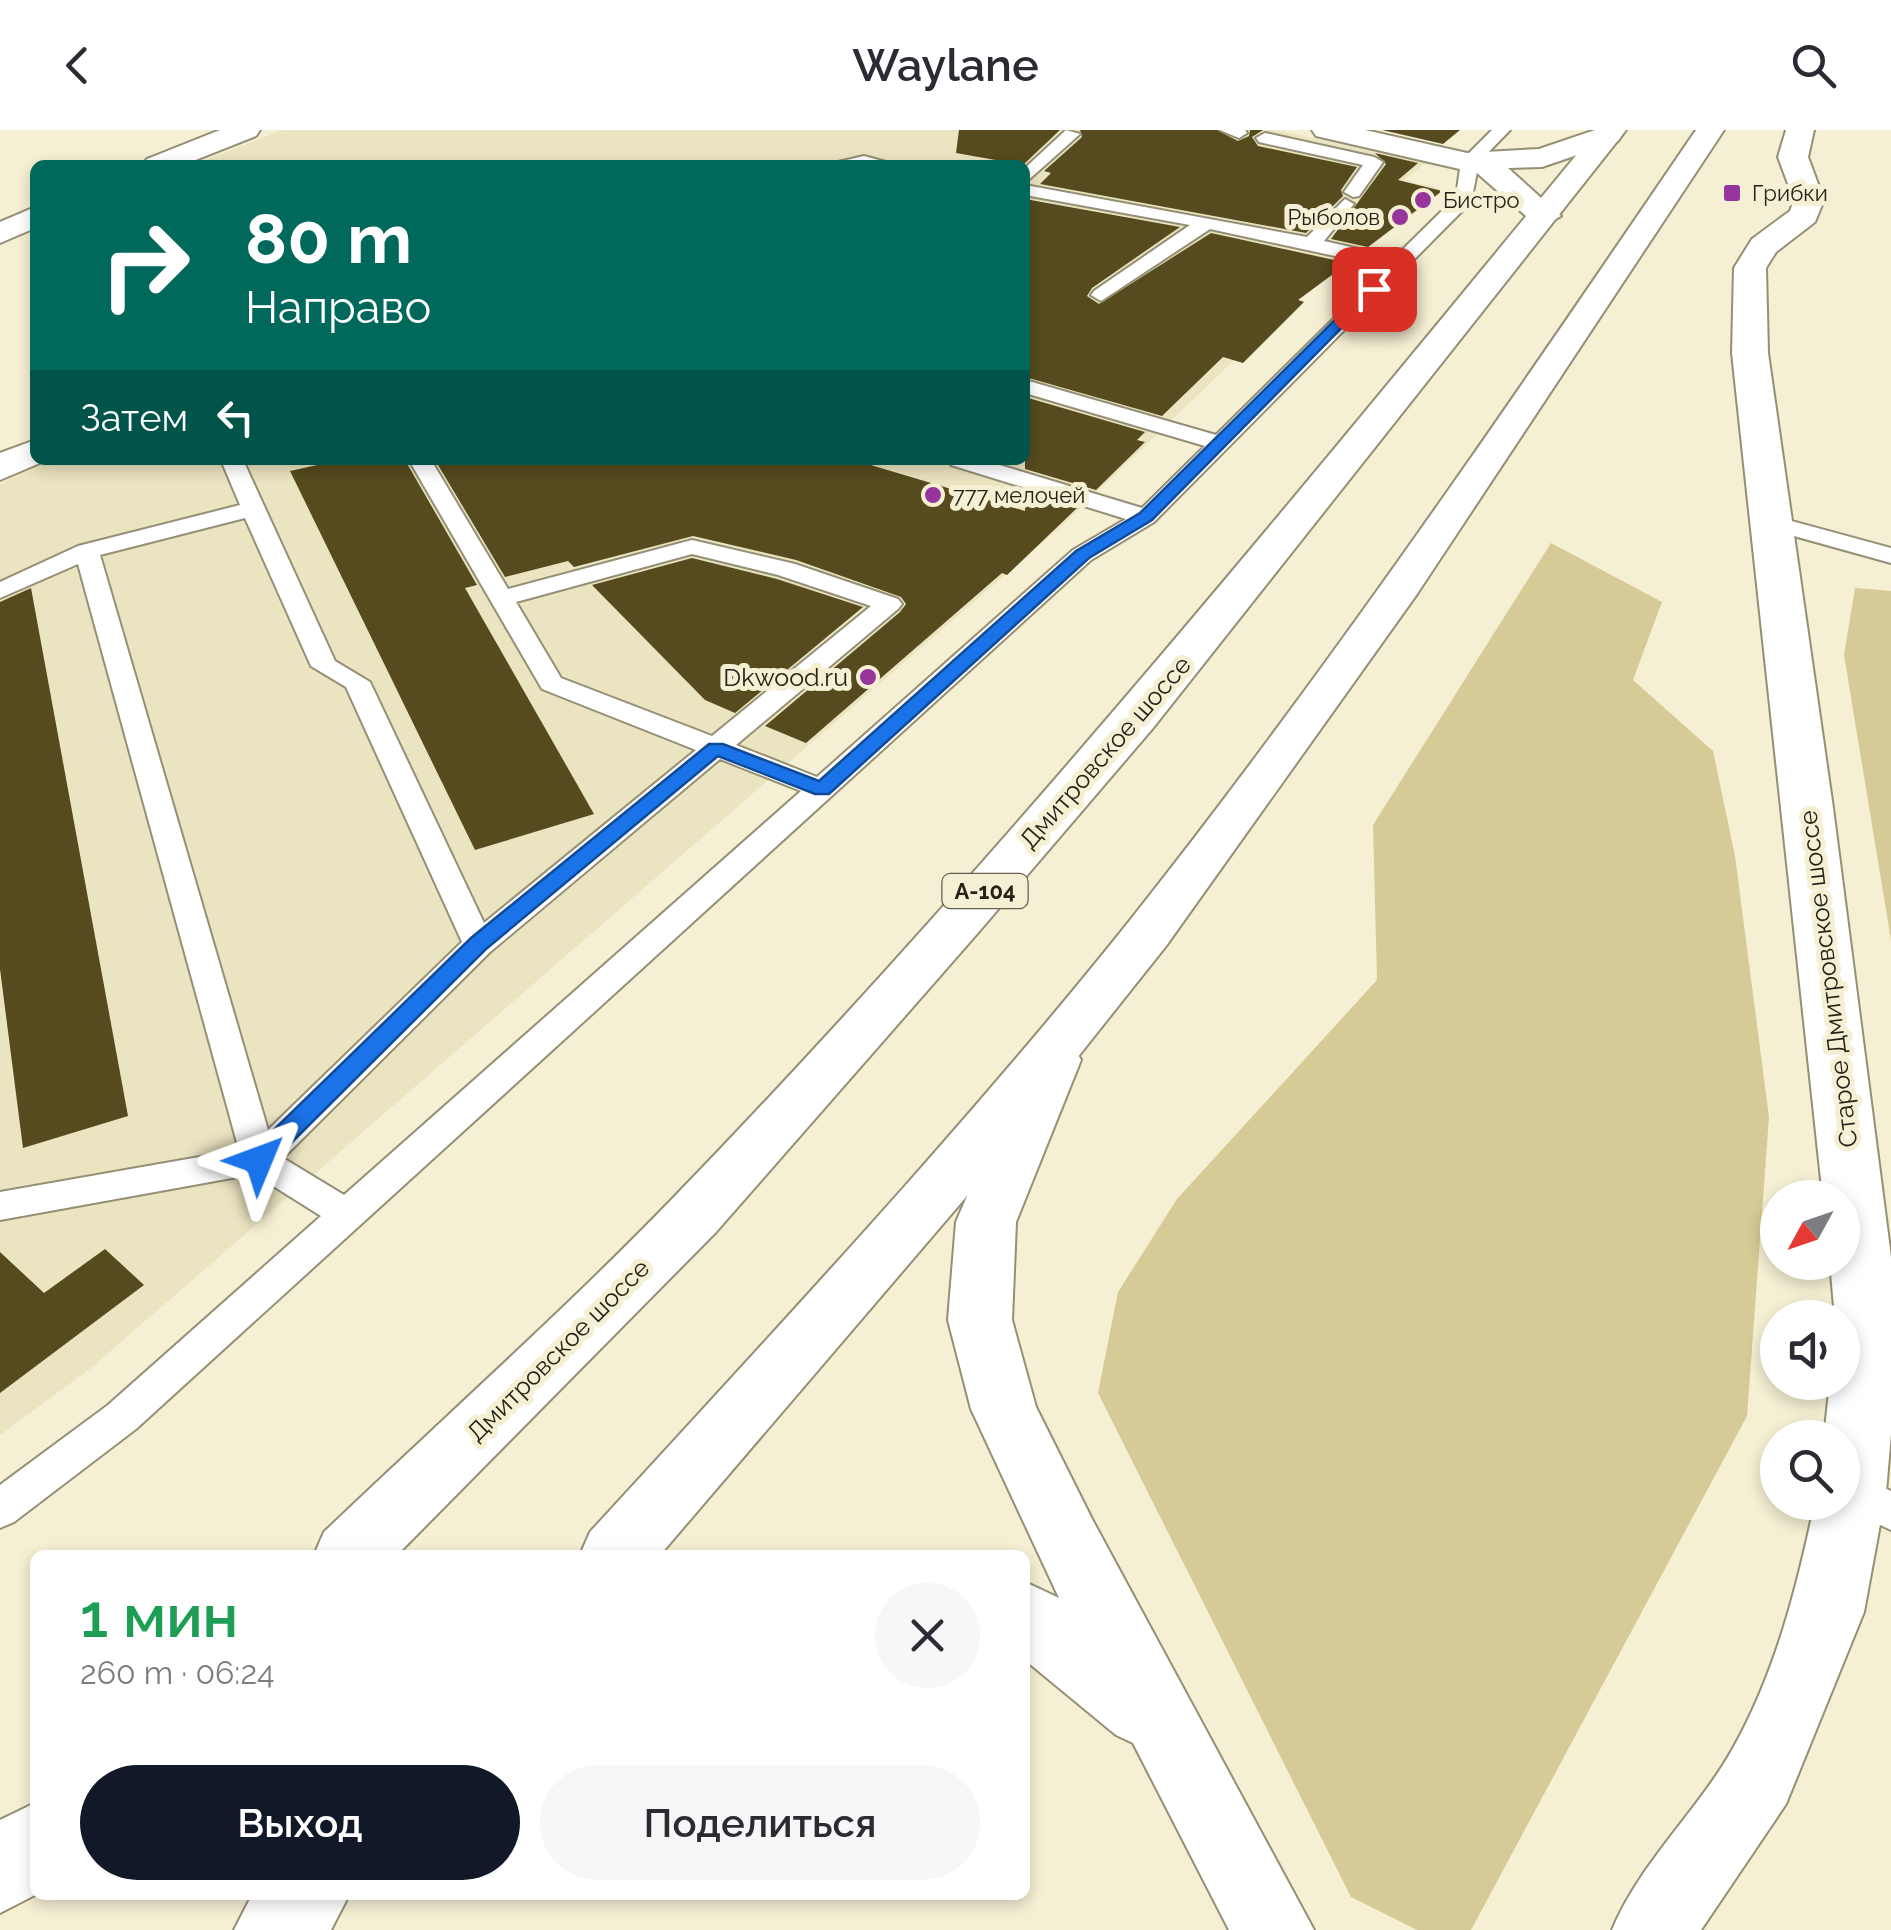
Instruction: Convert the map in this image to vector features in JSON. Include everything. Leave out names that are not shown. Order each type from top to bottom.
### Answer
[{"type":"main road","points":[[169,160],[246,130]]},
{"type":"main road","points":[[1326,130],[1470,161],[1500,174],[1545,216]]},
{"type":"main road","points":[[620,1550],[1061,1042],[1273,767],[1503,442],[1710,130]]},
{"type":"main road","name":"Старое Дмитровское шоссе","points":[[1653,1930],[1759,1777],[1871,1502],[1868,1326],[1750,353],[1750,268],[1763,246],[1804,215],[1809,200],[1793,157],[1800,130]]},
{"type":"main road","points":[[1470,161],[1542,158],[1610,132]]},
{"type":"main road","name":"Дмитровское шоссе","points":[[354,1550],[695,1215],[958,922],[1137,718],[1610,132]]},
{"type":"main road","points":[[0,234],[30,219]]},
{"type":"main road","points":[[0,468],[30,453]]},
{"type":"main road","points":[[1061,1042],[986,1222],[980,1320],[1004,1409],[1067,1542],[1273,1930]]},
{"type":"main road","points":[[1030,1621],[1086,1659],[1174,1738]]},
{"type":"main road","points":[[0,1873],[30,1846]]},
{"type":"main road","points":[[275,1930],[305,1900]]},
{"type":"lane","points":[[0,1509],[122,1417],[1082,555],[1146,517],[1465,198],[1470,161],[1502,130]]},
{"type":"lane","points":[[1030,173],[1072,134]]},
{"type":"lane","points":[[1265,138],[1374,162],[1312,243]]},
{"type":"lane","points":[[1030,191],[1207,222],[1399,264]]},
{"type":"lane","points":[[1101,295],[1207,222]]},
{"type":"lane","points":[[1030,387],[1220,443]]},
{"type":"lane","points":[[234,465],[324,666],[357,682],[479,944]]},
{"type":"lane","points":[[423,465],[552,683],[822,789]]},
{"type":"lane","points":[[975,465],[1146,517]]},
{"type":"lane","points":[[0,591],[87,551],[253,509]]},
{"type":"lane","points":[[1772,523],[1891,556]]},
{"type":"lane","points":[[0,1206],[259,1160],[479,944],[890,604],[786,569],[692,547],[501,598]]},
{"type":"lane","points":[[87,551],[259,1160],[346,1216]]},
{"type":"shaded area","points":[[283,130],[1275,130],[1426,163],[1404,180],[1445,190],[1287,309],[1068,520],[91,1368],[0,1435],[0,484],[36,465],[1030,465],[1030,160],[206,160]]},
{"type":"shaded area","points":[[1551,543],[1662,602],[1633,680],[1713,751],[1735,856],[1769,1117],[1764,1180],[1760,1180],[1760,1239],[1747,1416],[1471,1930],[1417,1930],[1351,1897],[1098,1393],[1118,1292],[1177,1199],[1377,980],[1373,825]]},
{"type":"shaded area","points":[[1855,588],[1891,591],[1891,940],[1844,655]]},
{"type":"building","points":[[959,130],[1060,130],[1028,160],[995,160],[956,153]]},
{"type":"building","points":[[1080,130],[1217,130],[1238,141],[1249,136],[1250,130],[1263,130],[1252,137],[1258,146],[1357,167],[1341,190],[1343,196],[1306,233],[1040,184],[1051,173],[1044,171],[1082,137]]},
{"type":"building","points":[[1382,130],[1460,130],[1443,144]]},
{"type":"building","points":[[1375,153],[1418,163],[1398,180],[1442,191],[1368,247],[1331,239],[1386,164]]},
{"type":"building","points":[[1030,200],[1180,227],[1092,288],[1087,296],[1099,304],[1211,233],[1348,263],[1298,300],[1304,302],[1243,363],[1223,357],[1162,416],[1030,378]]},
{"type":"building","points":[[1030,398],[1145,432],[1137,440],[1145,442],[1096,490],[1025,469],[1025,465],[1030,465]]},
{"type":"building","points":[[317,465],[408,465],[477,585],[465,588],[594,814],[475,850],[290,471]]},
{"type":"building","points":[[438,465],[871,465],[1025,511],[1025,492],[1077,508],[1007,575],[1002,573],[806,743],[765,726],[900,612],[906,604],[901,597],[796,560],[693,536],[574,567],[568,561],[505,577]]},
{"type":"building","points":[[692,558],[777,579],[863,607],[735,713],[705,700],[592,585]]},
{"type":"building","points":[[31,588],[128,1116],[23,1148],[0,969],[0,602]]},
{"type":"building","points":[[105,1249],[144,1285],[0,1393],[0,1252],[44,1293]]},
{"type":"place","name":"Грибки","points":[[1732,193]]},
{"type":"place","name":"Бистро","points":[[1423,200]]},
{"type":"place","name":"Рыболов","points":[[1400,217]]},
{"type":"place","name":"777 мелочей","points":[[933,495]]},
{"type":"place","name":"Dkwood.ru","points":[[868,677]]},
{"type":"route","points":[[259,1160],[479,944],[716,748],[822,789],[1082,555],[1146,517],[1374,289]]}]
